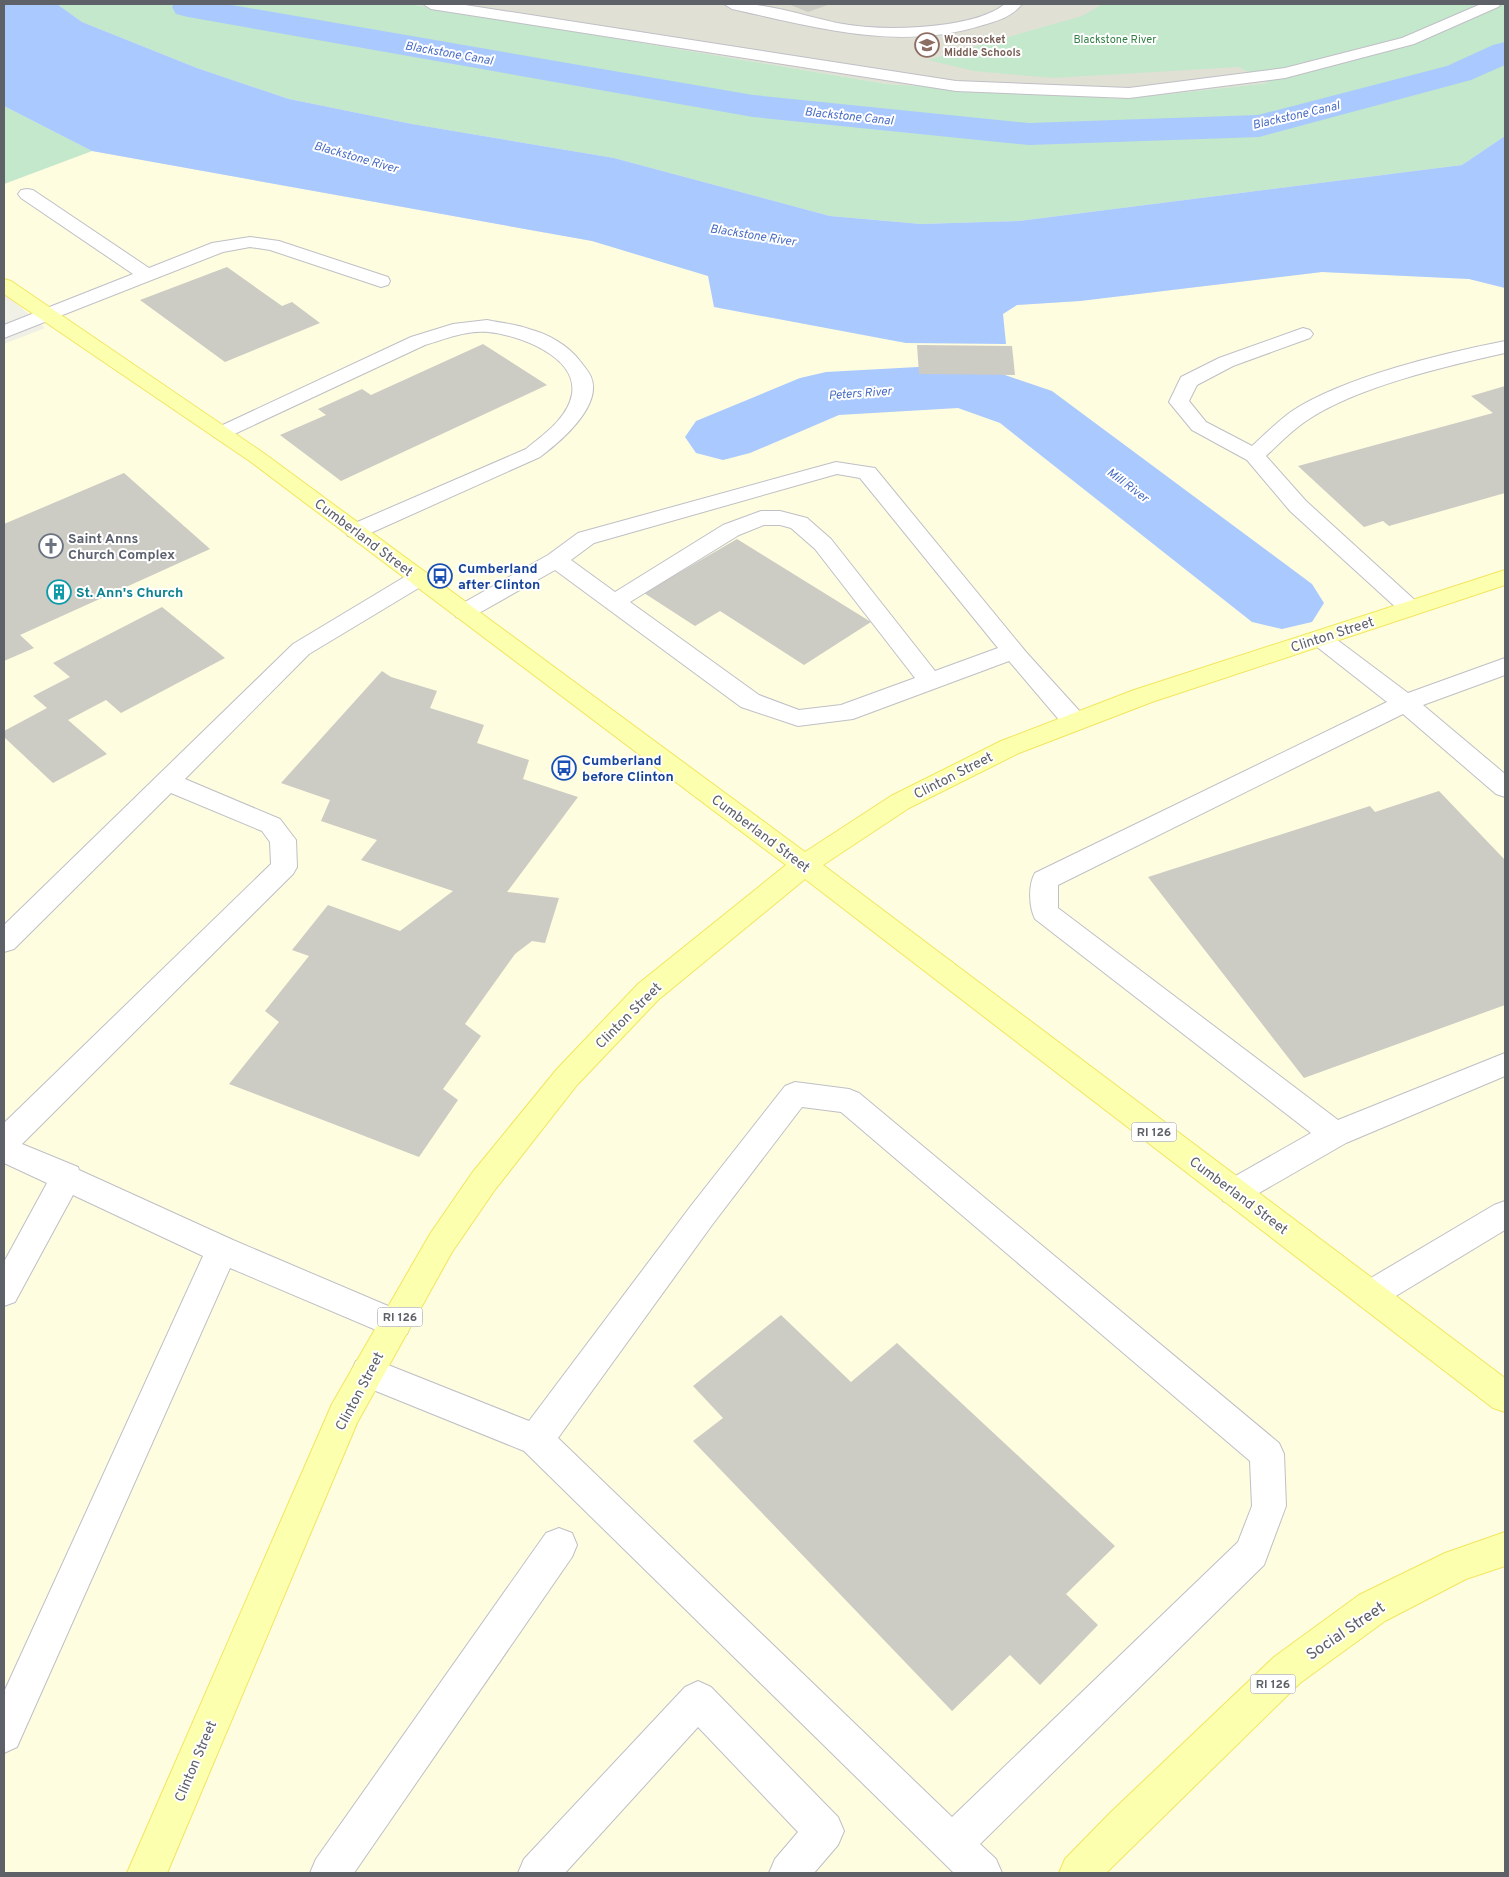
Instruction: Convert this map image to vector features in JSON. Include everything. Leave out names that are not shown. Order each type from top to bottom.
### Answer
[{"type":"main road","name":"Cumberland Street","points":[[4,285],[45,316],[221,433],[356,531],[804,865],[1505,1397]]},
{"type":"main road","name":"Clinton Street","points":[[147,1873],[344,1415],[441,1243],[478,1190],[567,1078],[648,992],[804,865],[900,802],[947,777],[1010,747],[1143,696],[1505,577]]},
{"type":"main road","name":"Social Street","points":[[1080,1873],[1124,1827],[1287,1670],[1372,1608],[1458,1565],[1505,1549]]},
{"type":"street","points":[[431,4],[956,86],[1129,93],[1285,73],[1408,41],[1493,4]]},
{"type":"street","points":[[732,4],[840,28],[906,34],[965,26],[1002,14],[1014,4]]},
{"type":"street","points":[[27,194],[146,275]]},
{"type":"street","points":[[4,332],[219,247],[250,242],[296,251],[380,281]]},
{"type":"street","points":[[221,433],[418,341],[453,330],[487,326],[523,333],[547,343],[569,360],[582,378],[582,395],[574,413],[557,434],[533,454],[356,531]]},
{"type":"street","points":[[1304,334],[1226,362],[1188,380],[1179,402],[1199,426],[1254,456],[1298,506],[1410,608]]},
{"type":"street","points":[[1254,456],[1305,412],[1373,384],[1455,358],[1505,347]]},
{"type":"street","points":[[464,612],[556,560],[586,538],[826,470],[836,468],[866,473],[1075,722]]},
{"type":"street","points":[[614,602],[732,530],[761,518],[780,518],[799,523],[824,544],[931,682]]},
{"type":"street","points":[[556,560],[750,701],[798,718],[844,714],[1014,651]]},
{"type":"street","points":[[4,942],[301,648],[419,578]]},
{"type":"street","points":[[1320,638],[1405,703],[1505,788]]},
{"type":"street","points":[[1345,1130],[1045,912],[1044,880],[1405,703],[1505,666]]},
{"type":"street","points":[[4,1142],[284,867],[283,840],[271,825],[167,781]]},
{"type":"street","points":[[1234,1192],[1345,1130],[1505,1064]]},
{"type":"street","points":[[536,1440],[701,1216],[795,1094],[849,1101],[1267,1454],[1269,1506],[1251,1553],[953,1843]]},
{"type":"street","points":[[4,1149],[67,1176],[222,1250],[395,1324]]},
{"type":"street","points":[[4,1292],[67,1176]]},
{"type":"street","points":[[1370,1295],[1505,1214]]},
{"type":"street","points":[[4,1734],[222,1250]]},
{"type":"street","points":[[368,1372],[536,1440],[982,1873]]},
{"type":"street","points":[[330,1873],[559,1545]]},
{"type":"street","points":[[538,1873],[698,1700],[824,1831],[789,1873]]},
{"type":"shaded area","name":"Woonsocket Middle Schools","points":[[409,4],[1126,4],[1269,83],[1122,99],[887,84]]},
{"type":"shaded area","points":[[92,151],[592,241],[709,276],[1005,344],[1003,314],[1017,305],[1080,301],[1322,272],[1469,279],[1505,288],[1505,1873],[4,1873],[4,344],[45,328],[4,293],[4,184]]},
{"type":"green space","name":"Blackstone River","points":[[57,4],[409,4],[887,84],[1122,99],[1268,83],[1239,67],[1053,78],[974,71],[928,60],[1082,16],[1103,4],[1505,4],[1505,136],[1462,165],[1019,221],[921,224],[830,216],[614,158],[412,124],[289,99],[197,68],[82,22]]},
{"type":"green space","points":[[4,106],[92,151],[4,184]]},
{"type":"water","name":"Blackstone River","points":[[4,4],[57,4],[82,22],[197,68],[289,99],[412,124],[614,158],[830,216],[921,224],[1019,221],[1462,165],[1505,136],[1505,288],[1469,279],[1322,272],[1080,301],[1017,305],[1003,314],[1006,344],[906,343],[714,307],[708,276],[592,241],[92,151],[4,106]]},
{"type":"building","points":[[788,4],[830,4],[808,12]]},
{"type":"building","points":[[227,267],[282,306],[292,302],[320,323],[225,362],[140,300]]},
{"type":"building","points":[[483,344],[547,385],[341,481],[280,435],[326,415],[318,409],[362,389],[371,395]]},
{"type":"building","points":[[917,345],[1012,346],[1015,375],[919,374]]},
{"type":"building","points":[[1505,386],[1505,493],[1389,526],[1383,521],[1364,527],[1298,466],[1493,413],[1471,396]]},
{"type":"building","name":"St. Ann's Church","points":[[124,473],[210,549],[20,635],[34,648],[4,661],[4,524]]},
{"type":"building","points":[[737,539],[871,622],[804,665],[720,611],[695,626],[644,593]]},
{"type":"building","points":[[162,607],[225,658],[121,713],[106,700],[68,720],[107,754],[53,783],[4,737],[4,731],[47,708],[33,696],[70,677],[53,663]]},
{"type":"building","points":[[382,671],[391,677],[437,691],[430,708],[484,725],[477,743],[529,760],[523,779],[578,797],[507,892],[559,898],[545,943],[532,941],[515,954],[465,1024],[481,1036],[443,1089],[458,1100],[419,1157],[229,1084],[279,1022],[265,1011],[309,956],[292,950],[328,905],[400,931],[453,891],[361,860],[377,840],[321,821],[330,800],[281,783]]},
{"type":"building","points":[[1439,791],[1505,860],[1505,1005],[1304,1078],[1148,877],[1370,806],[1375,812]]},
{"type":"building","points":[[781,1315],[851,1382],[897,1343],[1115,1546],[1066,1594],[1098,1625],[1040,1685],[1010,1655],[952,1711],[693,1441],[723,1418],[693,1386]]},
{"type":"waterway","name":"Blackstone Canal","points":[[188,7],[753,106],[1029,134],[1259,126],[1459,73],[1505,52]]},
{"type":"waterway","name":"Peters River","points":[[964,386],[966,375]]},
{"type":"waterway","name":"Peters River","points":[[723,437],[826,394],[964,386]]},
{"type":"waterway","name":"Mill River","points":[[964,386],[1026,407],[1282,603]]},
{"type":"place","name":"Woonsocket Middle Schools","points":[[927,45]]},
{"type":"place","name":"Saint Anns Church Complex","points":[[51,546]]},
{"type":"place","name":"Cumberland after Clinton","points":[[440,576]]},
{"type":"place","name":"St. Ann's Church","points":[[59,592]]},
{"type":"place","name":"Cumberland before Clinton","points":[[564,768]]}]
